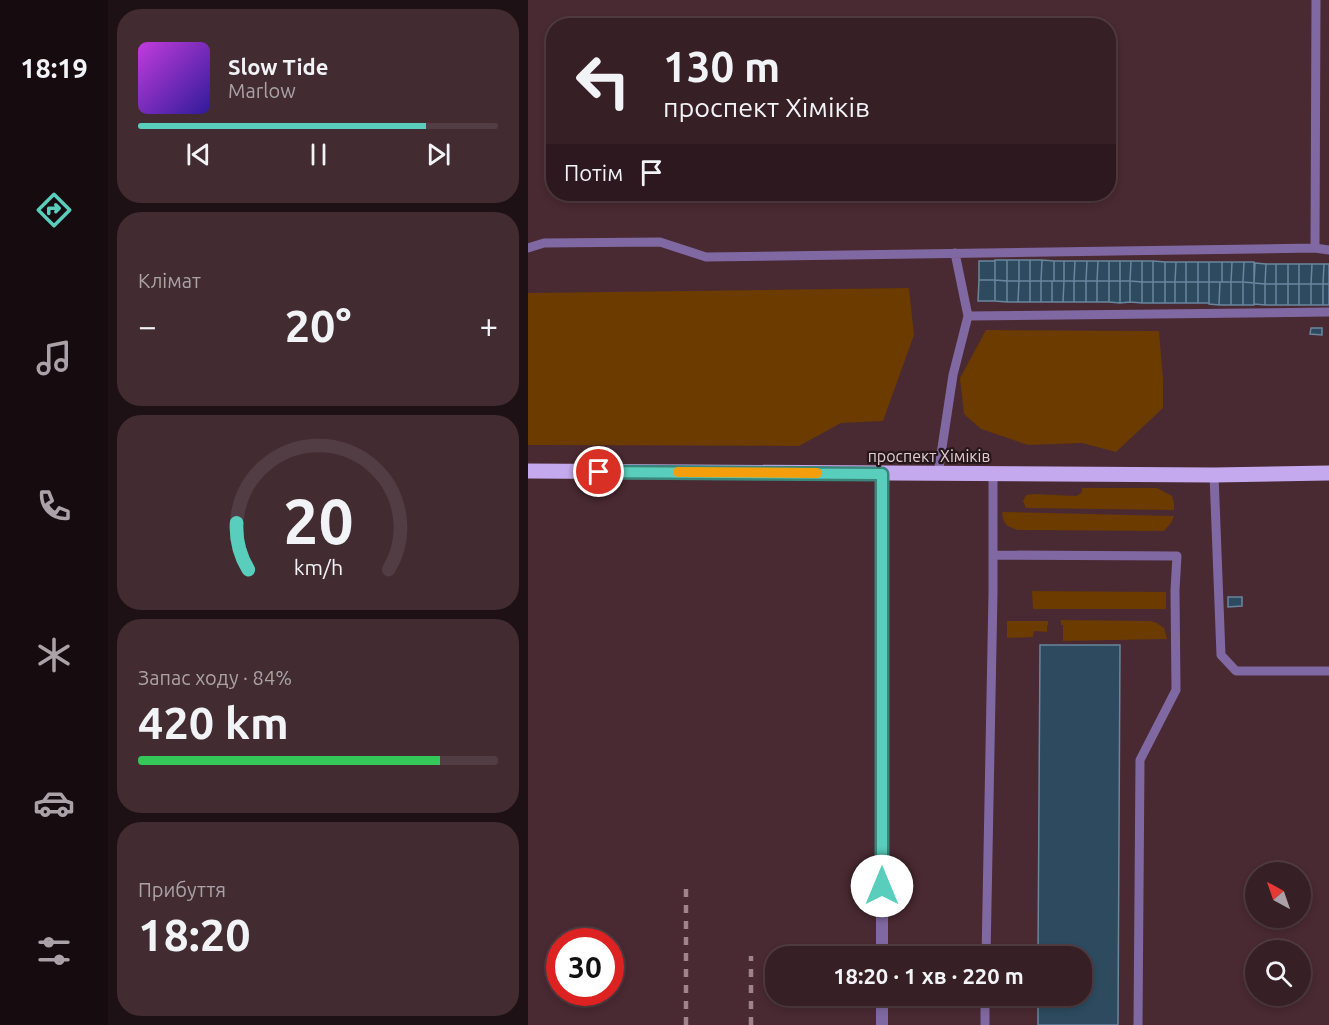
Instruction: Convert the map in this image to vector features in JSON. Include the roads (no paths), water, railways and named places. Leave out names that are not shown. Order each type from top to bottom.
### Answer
[{"type":"main road","name":"проспект Хіміків","points":[[528,471],[1214,476],[1329,473]]},
{"type":"street","points":[[882,474],[882,946]]},
{"type":"street","points":[[882,1006],[882,1025]]},
{"type":"lane","points":[[1315,248],[1316,0]]},
{"type":"lane","points":[[528,248],[544,243],[660,242],[706,257],[1315,248],[1329,250]]},
{"type":"lane","points":[[938,474],[953,375],[968,316],[955,253]]},
{"type":"lane","points":[[968,316],[1329,312]]},
{"type":"lane","points":[[986,946],[993,475]]},
{"type":"lane","points":[[1214,476],[1221,655],[1236,671],[1329,671]]},
{"type":"lane","points":[[993,555],[1177,556],[1176,690],[1140,760],[1138,1025]]},
{"type":"lane","points":[[985,1006],[985,1025]]},
{"type":"railway","points":[[686,883],[686,1025]]},
{"type":"railway","points":[[751,956],[751,1025]]}]
